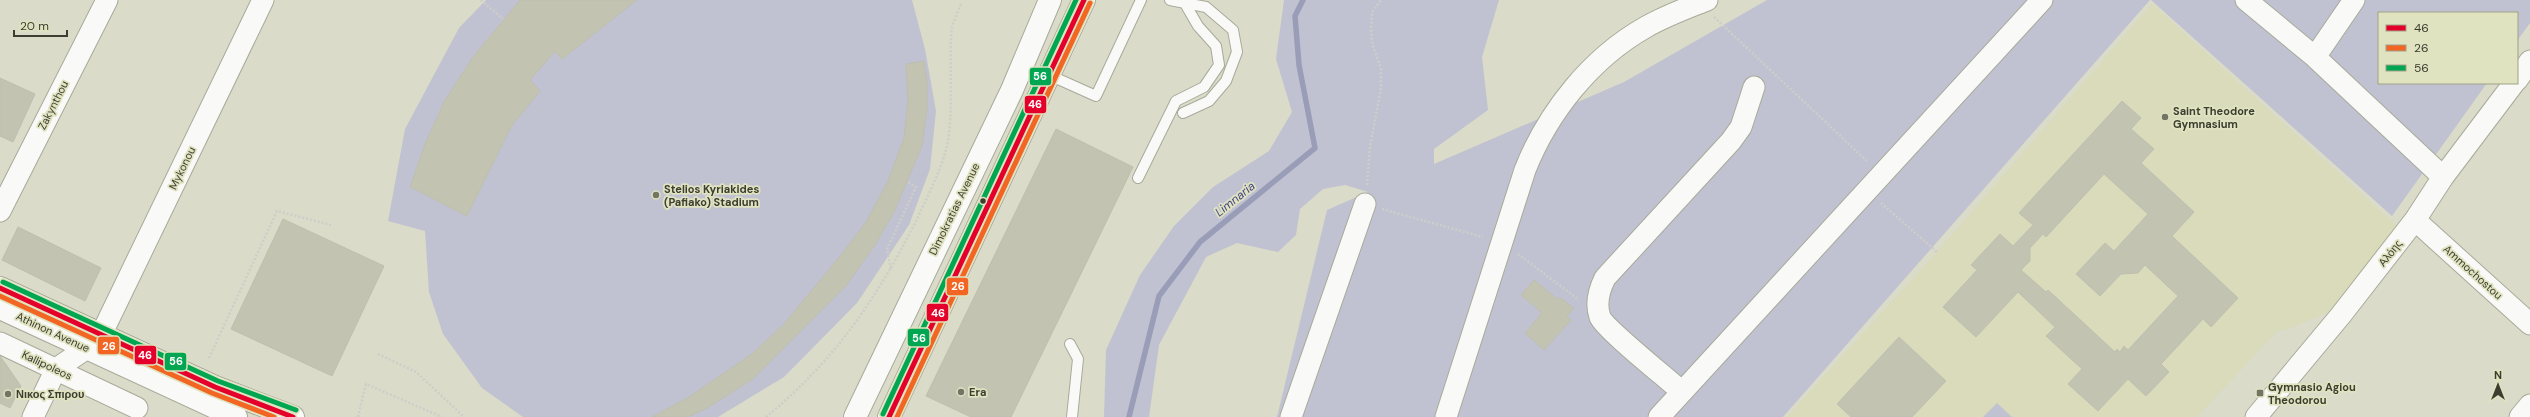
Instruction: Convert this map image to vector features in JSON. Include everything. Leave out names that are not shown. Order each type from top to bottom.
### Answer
[{"type":"main road","name":"Dimokratias Avenue","points":[[855,417],[1012,90],[1050,0]]},
{"type":"main road","points":[[889,417],[1084,0]]},
{"type":"main road","name":"Athinon Avenue","points":[[0,288],[94,342],[234,417]]},
{"type":"main road","name":"Athinon Avenue","points":[[0,308],[293,417]]},
{"type":"street","name":"Zakynthou","points":[[0,211],[107,0]]},
{"type":"street","name":"Mykonou","points":[[94,342],[262,0]]},
{"type":"street","points":[[1659,417],[2042,0]]},
{"type":"street","points":[[2246,0],[2315,57],[2443,177]]},
{"type":"street","points":[[2315,57],[2354,0]]},
{"type":"street","points":[[1446,417],[1525,170],[1534,147],[1547,125],[1584,76],[1614,51],[1645,28],[1703,2]]},
{"type":"street","name":"Αλόης","points":[[2256,417],[2342,315],[2415,220],[2443,177],[2520,83],[2530,61]]},
{"type":"street","points":[[1682,392],[1603,323],[1598,305],[1599,291],[1606,278],[1741,128],[1754,86]]},
{"type":"street","points":[[1291,417],[1365,204]]},
{"type":"street","name":"Ammochostou","points":[[2415,220],[2530,324]]},
{"type":"street","points":[[33,417],[56,369],[94,342]]},
{"type":"street","name":"Kallipoleos","points":[[0,344],[137,408]]},
{"type":"street","points":[[2520,417],[2530,406]]},
{"type":"lane","points":[[1050,75],[1096,96],[1141,0]]},
{"type":"lane","points":[[1170,0],[1183,1],[1206,7],[1233,30],[1237,52],[1226,81],[1209,101],[1183,113]]},
{"type":"lane","points":[[1138,178],[1176,101],[1204,87],[1219,65],[1216,46],[1198,26],[1183,1]]},
{"type":"lane","points":[[1070,344],[1078,359],[1072,417]]},
{"type":"path","points":[[481,0],[503,19]]},
{"type":"path","points":[[1365,204],[1370,147],[1381,88],[1381,68],[1373,46],[1371,32],[1372,12],[1381,0]]},
{"type":"path","points":[[1703,2],[1881,175]]},
{"type":"path","points":[[766,417],[822,365],[862,317],[891,270],[930,192],[947,145],[950,40],[952,26],[961,4]]},
{"type":"path","points":[[891,270],[887,249],[916,187],[908,182]]},
{"type":"path","points":[[1867,191],[1937,252]]},
{"type":"path","points":[[210,358],[277,211],[331,225]]},
{"type":"path","points":[[378,354],[416,372],[464,417]]},
{"type":"path","points":[[358,417],[366,384],[442,417]]},
{"type":"shaded area","name":"Stelios Kyriakides (Pafiako) Stadium","points":[[486,0],[912,0],[925,49],[936,111],[930,169],[909,225],[857,303],[784,377],[718,417],[523,417],[482,388],[443,334],[429,292],[425,231],[388,221],[405,129],[459,28]]},
{"type":"shaded area","points":[[1284,0],[1499,0],[1482,57],[1488,110],[1434,149],[1434,164],[1624,82],[1767,0],[2150,0],[1783,417],[1277,417],[1327,210],[1368,192],[1345,185],[1323,189],[1300,209],[1296,235],[1278,252],[1237,243],[1206,257],[1159,345],[1149,417],[1104,417],[1106,350],[1140,275],[1174,226],[1213,187],[1269,151],[1292,112],[1276,59]]},
{"type":"shaded area","points":[[2151,0],[2530,0],[2530,23],[2518,40],[2518,12],[2378,12],[2378,84],[2486,84],[2392,216]]},
{"type":"shaded area","name":"Saint Theodore Gymnasium","points":[[2152,4],[2400,229],[2331,311],[2283,331],[2278,330],[2197,417],[1787,417],[1937,252]]},
{"type":"shaded area","points":[[1997,403],[2012,417],[1983,417]]},
{"type":"building","points":[[520,0],[637,0],[562,59],[555,51],[530,80],[540,91],[512,125],[467,216],[410,187],[425,144],[445,100],[473,57]]},
{"type":"building","points":[[924,61],[927,81],[927,108],[922,146],[894,212],[875,245],[846,286],[753,379],[707,408],[688,417],[652,417],[689,397],[753,353],[784,324],[841,255],[866,222],[888,181],[904,138],[908,101],[906,64]]},
{"type":"building","points":[[0,78],[35,94],[13,142],[0,136]]},
{"type":"building","points":[[2122,101],[2141,118],[2131,129],[2154,149],[2141,163],[2194,212],[2172,236],[2238,298],[2211,327],[2203,319],[2161,364],[2169,372],[2146,396],[2128,379],[2098,411],[2068,384],[2082,369],[2046,336],[2055,327],[2018,292],[1976,337],[1943,307],[1977,270],[1971,265],[2000,234],[2013,246],[2033,225],[2019,213]],"holes":[[[2104,174],[2148,214],[2114,251],[2105,243],[2076,274],[2100,296],[2121,274],[2138,273],[2145,265],[2178,296],[2128,350],[2124,346],[2120,352],[2117,349],[2115,352],[2048,290],[2046,292],[2021,270],[2030,261],[2030,248],[2043,234],[2046,237]]]},
{"type":"building","points":[[1056,129],[1133,167],[1011,417],[971,417],[926,396]]},
{"type":"building","points":[[283,219],[384,266],[332,376],[231,329]]},
{"type":"building","points":[[18,227],[101,268],[85,301],[2,260]]},
{"type":"building","points":[[1534,280],[1557,299],[1559,297],[1574,308],[1567,316],[1571,320],[1544,350],[1525,333],[1542,313],[1521,295]]},
{"type":"building","points":[[1899,337],[1946,381],[1912,417],[1851,417],[1837,404]]},
{"type":"building","name":"Νικος Σπιρου","points":[[0,356],[21,386],[10,408],[0,403]]},
{"type":"waterway","name":"Limnaria","points":[[1129,417],[1159,296],[1200,242],[1315,148],[1299,65],[1295,16],[1303,0]]},
{"type":"transit line","name":"56","points":[[883,414],[1076,0]]},
{"type":"transit line","name":"46","points":[[889,417],[1084,0]]},
{"type":"transit line","name":"26","points":[[897,417],[1090,3]]},
{"type":"transit line","name":"56","points":[[3,282],[218,381],[296,410]]},
{"type":"transit line","name":"46","points":[[0,288],[215,387],[293,417]]},
{"type":"transit line","name":"26","points":[[0,296],[212,393],[274,417]]},
{"type":"place","name":"Saint Theodore Gymnasium","points":[[2165,117]]},
{"type":"place","name":"Stelios Kyriakides (Pafiako) Stadium","points":[[656,195]]},
{"type":"place","name":"Era","points":[[961,392]]},
{"type":"place","name":"Gymnasio Agiou Theodorou","points":[[2260,393]]},
{"type":"place","name":"Νικος Σπιρου","points":[[8,394]]}]
